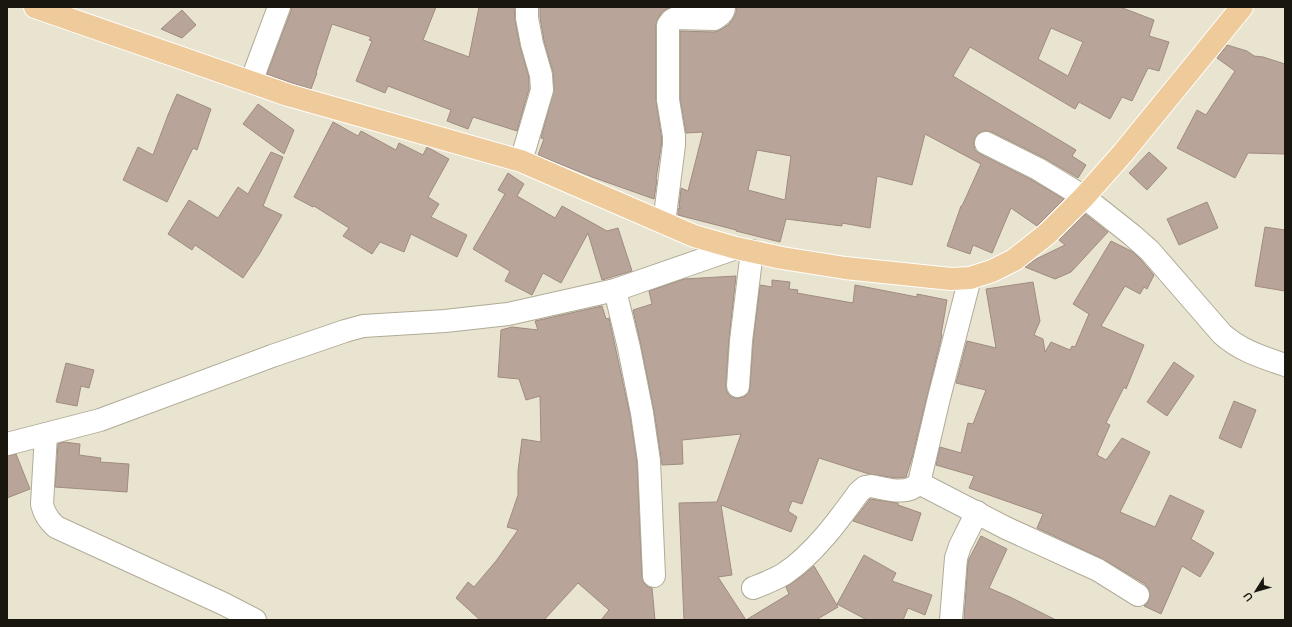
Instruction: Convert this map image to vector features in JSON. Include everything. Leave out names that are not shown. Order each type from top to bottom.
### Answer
[{"type":"main road","points":[[35,7],[288,95],[521,160],[694,236],[744,250],[782,258],[845,268],[951,279],[970,278],[992,271],[1014,260],[1047,234],[1084,197],[1123,153],[1242,7]]},
{"type":"street","points":[[251,82],[278,7]]},
{"type":"street","points":[[521,160],[542,90],[541,75],[532,44],[527,18],[527,7]]},
{"type":"street","points":[[664,223],[674,145],[668,100],[668,25],[676,18],[714,19],[724,11],[724,7]]},
{"type":"street","points":[[986,143],[1038,169],[1084,197],[1150,251],[1232,344],[1248,352],[1285,365]]},
{"type":"street","points":[[7,444],[100,420],[272,356],[358,327],[445,321],[508,314],[615,290],[744,250],[738,386]]},
{"type":"street","points":[[753,588],[771,581],[801,560],[827,534],[859,492],[865,488],[871,486],[908,490],[915,487],[919,483],[970,278]]},
{"type":"street","points":[[615,290],[629,348],[649,461],[654,576]]},
{"type":"street","points":[[46,434],[42,504],[46,517],[56,527],[256,620]]},
{"type":"street","points":[[919,483],[1006,528],[1098,570],[1138,595]]},
{"type":"street","points":[[951,620],[956,558],[976,512]]},
{"type":"building","points":[[291,7],[436,7],[423,40],[469,57],[479,7],[514,7],[520,46],[529,77],[529,89],[517,131],[473,117],[468,129],[447,121],[451,110],[388,86],[385,93],[356,81],[372,41],[369,40],[371,37],[332,24],[311,89],[267,74],[291,11]]},
{"type":"building","points":[[540,7],[670,7],[662,12],[656,25],[656,100],[662,141],[654,199],[592,177],[538,155],[544,139],[541,138],[554,89],[553,72],[544,41]]},
{"type":"building","points":[[736,7],[1120,7],[1154,20],[1149,36],[1169,42],[1159,71],[1148,68],[1132,101],[1122,97],[1110,119],[1079,102],[1075,109],[970,47],[953,76],[1076,150],[1072,156],[1086,165],[1078,178],[1044,158],[992,132],[985,131],[979,133],[975,138],[974,143],[975,150],[980,154],[1032,180],[1064,199],[1037,226],[1011,208],[992,253],[973,245],[970,254],[947,246],[961,206],[981,164],[925,134],[912,185],[877,176],[870,228],[842,223],[842,226],[786,219],[780,242],[678,215],[678,209],[681,208],[679,207],[681,188],[688,191],[703,132],[686,133],[680,99],[680,31],[714,32],[728,25],[736,13]],"holes":[[[1051,28],[1083,42],[1068,76],[1038,59]],[[757,150],[791,156],[785,200],[748,190]]]},
{"type":"building","points":[[182,10],[196,25],[182,38],[161,29]]},
{"type":"building","points":[[1227,45],[1247,51],[1254,56],[1263,57],[1285,64],[1285,154],[1248,153],[1235,178],[1177,148],[1197,110],[1206,115],[1235,71],[1217,58]]},
{"type":"building","points":[[177,94],[211,109],[197,150],[193,148],[167,202],[123,180],[138,147],[153,155]]},
{"type":"building","points":[[258,104],[294,130],[284,154],[243,124]]},
{"type":"building","points":[[333,122],[358,136],[361,131],[396,150],[399,143],[423,155],[427,147],[449,159],[428,197],[439,204],[431,217],[467,235],[457,257],[411,234],[404,252],[380,242],[372,254],[343,236],[349,228],[314,206],[313,207],[294,197]]},
{"type":"building","points":[[271,152],[283,157],[263,206],[282,215],[260,253],[243,278],[195,245],[192,250],[168,234],[189,200],[218,218],[238,187],[248,194]]},
{"type":"building","points":[[1149,152],[1167,168],[1147,190],[1129,173]]},
{"type":"building","points":[[508,173],[524,184],[517,196],[555,218],[562,206],[607,231],[618,228],[632,271],[602,280],[588,233],[561,283],[543,273],[532,295],[505,281],[510,271],[473,249],[505,194],[498,190]]},
{"type":"building","points":[[1207,202],[1218,228],[1179,245],[1167,219]]},
{"type":"building","points":[[1085,214],[1108,232],[1071,272],[1055,279],[1025,267],[1036,259],[1065,245],[1059,240]]},
{"type":"building","points":[[1265,227],[1285,230],[1285,291],[1255,286]]},
{"type":"building","points":[[1111,241],[1133,252],[1154,275],[1147,289],[1144,287],[1140,294],[1125,286],[1101,326],[1144,345],[1126,389],[1124,387],[1106,423],[1110,425],[1097,455],[1106,460],[1122,438],[1150,452],[1120,512],[1155,527],[1170,495],[1204,511],[1191,539],[1214,553],[1200,577],[1182,566],[1161,614],[1144,606],[1148,602],[1150,596],[1149,590],[1145,584],[1103,559],[1037,528],[1043,514],[969,488],[974,476],[936,465],[940,447],[961,453],[968,423],[973,424],[986,390],[956,383],[967,341],[996,348],[986,289],[1033,282],[1040,321],[1034,335],[1043,339],[1045,352],[1051,342],[1070,350],[1072,346],[1075,347],[1089,314],[1073,304]]},
{"type":"building","points":[[736,276],[729,339],[726,385],[727,392],[731,397],[744,397],[749,393],[760,285],[772,287],[772,280],[790,282],[789,289],[798,290],[797,293],[853,303],[855,285],[917,297],[917,294],[947,300],[942,335],[906,477],[897,478],[869,474],[819,458],[802,504],[792,501],[788,511],[797,517],[791,532],[721,505],[732,575],[718,577],[746,620],[684,620],[679,503],[717,502],[741,434],[682,440],[683,464],[662,465],[654,411],[633,310],[652,304],[649,291],[684,279]]},
{"type":"building","points":[[602,306],[606,319],[609,318],[630,415],[637,462],[642,577],[644,583],[648,587],[652,588],[655,620],[601,620],[609,610],[578,583],[544,620],[480,620],[456,598],[468,582],[474,587],[496,561],[518,530],[507,527],[518,495],[518,471],[522,439],[541,442],[540,396],[526,400],[519,379],[498,377],[501,330],[512,327],[538,330],[535,321]]},
{"type":"building","points":[[1174,362],[1194,376],[1167,416],[1147,402]]},
{"type":"building","points":[[66,363],[94,370],[89,388],[81,386],[77,406],[56,402]]},
{"type":"building","points":[[1234,401],[1256,410],[1241,448],[1219,438]]},
{"type":"building","points":[[63,442],[80,444],[79,455],[101,458],[100,462],[129,464],[127,492],[55,487],[58,444]]},
{"type":"building","points":[[16,454],[30,489],[7,498],[7,456]]},
{"type":"building","points":[[870,499],[898,503],[898,505],[921,513],[912,541],[853,521]]},
{"type":"building","points":[[981,536],[1007,549],[989,588],[1056,620],[964,620],[968,561]]},
{"type":"building","points":[[864,555],[896,573],[892,581],[932,595],[925,615],[908,608],[903,620],[867,620],[837,604]]},
{"type":"building","points":[[814,566],[838,607],[816,620],[746,620],[789,594],[786,587]]}]
